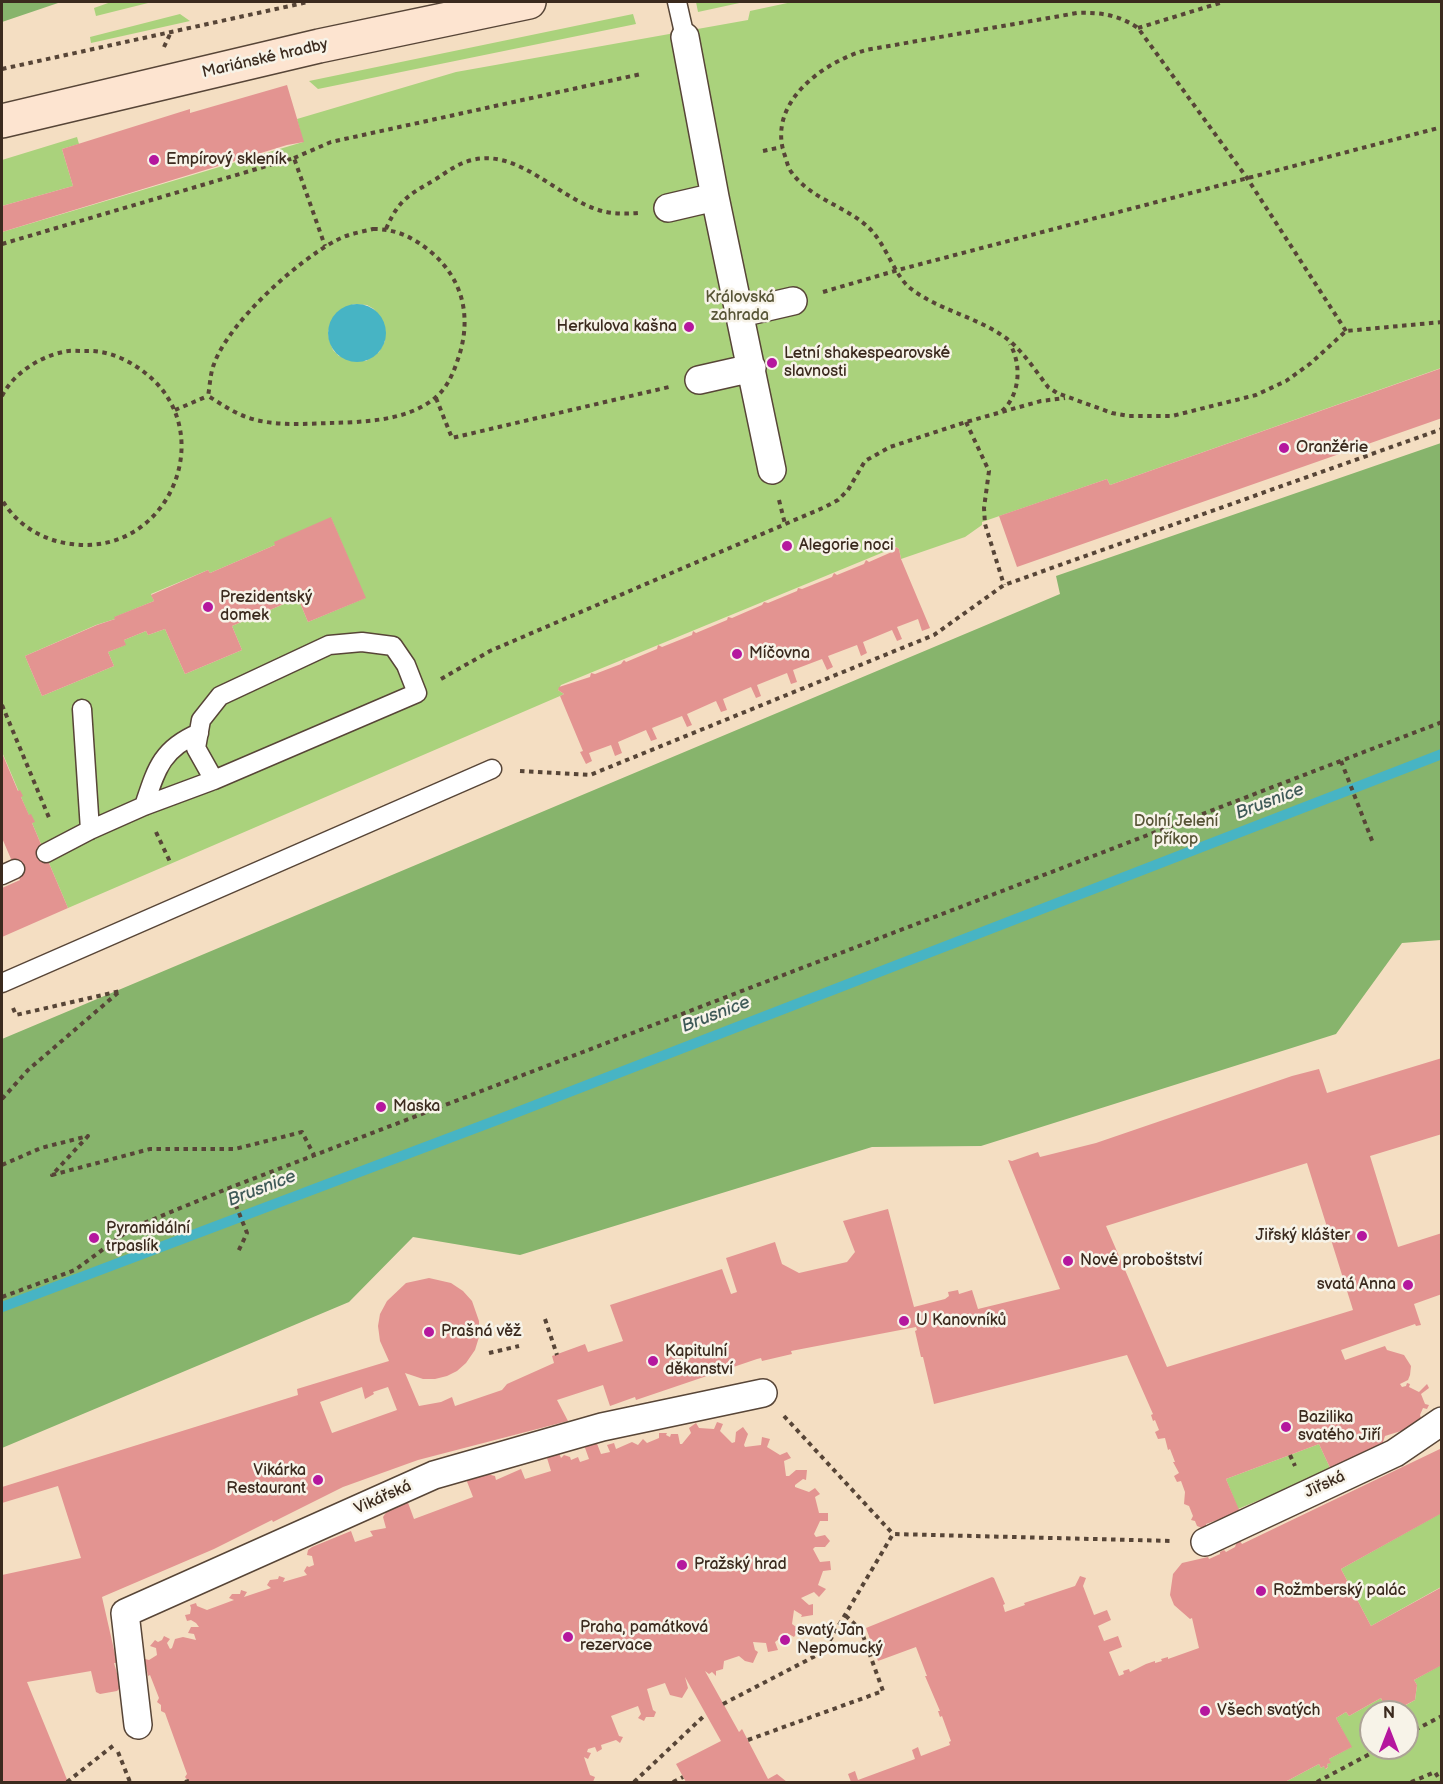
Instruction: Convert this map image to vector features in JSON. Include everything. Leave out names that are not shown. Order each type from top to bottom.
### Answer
[{"type":"main road","name":"Mariánské hradby","points":[[2,121],[319,46],[530,2]]},
{"type":"street","points":[[686,38],[715,197],[772,470]]},
{"type":"street","points":[[668,208],[715,197]]},
{"type":"street","points":[[741,313],[793,301]]},
{"type":"street","points":[[699,380],[752,368]]},
{"type":"street","name":"Vikářská","points":[[138,1725],[125,1613],[434,1475],[602,1427],[763,1393]]},
{"type":"street","name":"Jiřská","points":[[1205,1542],[1395,1453],[1442,1421]]},
{"type":"lane","points":[[677,2],[686,38]]},
{"type":"lane","points":[[53,849],[144,806],[214,780],[417,693],[406,665],[393,646],[362,642],[329,645],[220,696],[201,720],[196,748],[214,780]]},
{"type":"lane","points":[[82,709],[90,830]]},
{"type":"lane","points":[[144,806],[153,778],[166,754],[199,733]]},
{"type":"lane","points":[[2,983],[492,769]]},
{"type":"path","points":[[2,69],[308,2]]},
{"type":"path","points":[[1138,28],[1223,2]]},
{"type":"path","points":[[1346,330],[1247,177],[1138,28],[1126,20],[1109,15],[1077,13],[866,50],[836,62],[795,95],[782,120],[782,147],[790,171],[798,180],[812,192],[859,219],[871,229],[907,285],[922,297],[993,330],[1007,339],[1048,387],[1068,398],[1129,416],[1172,416],[1256,395],[1286,381],[1311,363],[1346,330],[1442,322]]},
{"type":"path","points":[[2,244],[294,158],[331,142],[641,74]]},
{"type":"path","points":[[793,301],[898,270],[1442,127]]},
{"type":"path","points":[[763,151],[782,147]]},
{"type":"path","points":[[294,158],[325,246]]},
{"type":"path","points":[[386,229],[398,205],[407,197],[459,165],[474,159],[491,158],[509,162],[602,212],[641,213],[668,208]]},
{"type":"path","points":[[373,229],[386,229],[401,233],[414,240],[439,260],[450,272],[459,288],[464,303],[465,334],[462,350],[452,376],[436,398],[415,410],[385,419],[283,424],[259,421],[240,414],[208,396],[213,364],[228,337],[244,316],[278,284],[325,246],[340,238],[373,229]]},
{"type":"path","points":[[999,414],[1009,405],[1014,395],[1018,374],[1015,351],[1007,339]]},
{"type":"path","points":[[2,396],[6,388],[31,364],[63,351],[97,350],[130,361],[157,382],[175,410],[183,443],[178,477],[165,504],[144,526],[118,540],[88,546],[58,543],[31,531],[8,511],[2,500]]},
{"type":"path","points":[[436,398],[452,438],[699,380]]},
{"type":"path","points":[[175,410],[208,396]]},
{"type":"path","points":[[417,693],[490,651],[825,507],[838,500],[848,490],[864,461],[876,453],[966,422],[1041,402],[1068,398]]},
{"type":"path","points":[[966,422],[989,471],[984,508],[985,524],[1004,585]]},
{"type":"path","points":[[492,769],[590,775],[934,635],[1004,585],[1442,429]]},
{"type":"path","points":[[2,705],[53,849]]},
{"type":"path","points":[[2,1297],[75,1270],[132,1228],[229,1188],[1442,722]]},
{"type":"path","points":[[1341,761],[1373,843]]},
{"type":"path","points":[[144,806],[171,864]]},
{"type":"path","points":[[2,983],[16,1015],[120,991],[28,1070],[2,1099]]},
{"type":"path","points":[[2,1165],[41,1148],[88,1136],[52,1175],[150,1149],[235,1149],[302,1132],[314,1155]]},
{"type":"path","points":[[229,1188],[247,1233],[237,1254]]},
{"type":"path","points":[[544,1319],[557,1355]]},
{"type":"path","points":[[489,1353],[519,1346]]},
{"type":"path","points":[[763,1393],[894,1534],[1205,1542]]},
{"type":"path","points":[[723,1704],[823,1652],[894,1534]]},
{"type":"path","points":[[748,1740],[883,1691],[861,1630],[845,1614]]},
{"type":"path","points":[[634,1782],[706,1714]]},
{"type":"path","points":[[1419,1728],[1442,1716]]},
{"type":"path","points":[[68,1782],[115,1744],[130,1782]]},
{"type":"path","points":[[1317,1782],[1359,1760]]},
{"type":"path","points":[[1411,1782],[1434,1773],[1441,1782]]},
{"type":"path","points":[[674,1782],[683,1777]]},
{"type":"green space","points":[[2,2],[61,2],[2,22]]},
{"type":"green space","points":[[111,2],[152,2],[96,16],[94,8]]},
{"type":"green space","points":[[696,2],[744,2],[698,12]]},
{"type":"green space","name":"Královská zahrada","points":[[792,2],[1441,2],[1441,368],[1110,485],[1107,479],[982,522],[982,525],[965,537],[901,559],[899,549],[896,547],[561,685],[558,690],[564,694],[560,696],[68,908],[2,752],[2,232],[303,142],[297,119],[456,72],[748,20],[750,11]],"holes":[[[354,304],[367,305],[374,309],[385,341],[379,352],[366,361],[339,356],[333,350],[329,339],[328,331],[340,310]],[[331,518],[365,598],[308,622],[298,598],[232,626],[242,650],[185,674],[165,629],[148,635],[146,631],[124,640],[125,645],[108,652],[114,666],[42,696],[25,656],[154,601],[151,594],[208,570],[210,573]]]},
{"type":"green space","points":[[180,14],[190,21],[91,43],[90,37]]},
{"type":"green space","points":[[633,14],[636,24],[318,89],[309,81]]},
{"type":"green space","points":[[77,137],[79,144],[62,149],[73,186],[2,206],[2,160]]},
{"type":"green space","name":"Dolní Jelení příkop","points":[[1441,443],[1441,940],[1402,943],[1336,1034],[981,1146],[872,1147],[520,1255],[413,1237],[349,1302],[2,1448],[2,1039],[1060,594],[1056,576]]},
{"type":"green space","points":[[1319,1444],[1331,1470],[1238,1509],[1226,1479]]},
{"type":"green space","points":[[1441,1513],[1441,1587],[1371,1626],[1341,1569]]},
{"type":"green space","points":[[1441,1665],[1441,1782],[1285,1782],[1319,1764],[1321,1768],[1324,1766],[1326,1769],[1327,1764],[1330,1763],[1329,1759],[1351,1747],[1336,1718],[1346,1712],[1349,1716],[1359,1710],[1359,1760],[1419,1760],[1419,1700],[1415,1700],[1417,1685],[1414,1680]]},
{"type":"water","points":[[357,304],[368,306],[378,312],[384,322],[386,333],[384,344],[378,354],[368,360],[357,362],[346,360],[336,354],[330,344],[328,333],[330,322],[336,312],[346,306]]},
{"type":"building","name":"Empírový skleník","points":[[287,85],[304,142],[287,145],[2,232],[2,206],[73,186],[62,149],[190,109],[190,113]]},
{"type":"building","name":"Oranžérie","points":[[1442,368],[1442,418],[1017,567],[999,516],[1107,479],[1110,485]]},
{"type":"building","name":"Prezidentský domek","points":[[331,517],[366,598],[308,622],[298,598],[232,626],[242,650],[185,674],[165,629],[148,635],[146,631],[124,640],[126,645],[108,652],[114,666],[42,696],[25,656],[115,619],[114,617],[154,601],[151,595],[208,570],[210,573],[275,545],[274,542]]},
{"type":"building","name":"Míčovna","points":[[896,547],[899,549],[930,628],[922,631],[918,619],[897,627],[902,639],[897,641],[892,630],[863,642],[867,653],[861,656],[857,645],[828,656],[833,667],[827,670],[822,659],[793,670],[797,682],[791,684],[787,673],[757,685],[761,696],[756,698],[751,687],[723,699],[727,710],[721,712],[716,701],[687,714],[692,725],[687,727],[682,716],[652,728],[657,739],[651,741],[646,730],[618,742],[622,753],[615,756],[611,745],[589,753],[592,761],[586,764],[580,752],[583,751],[560,696],[564,694],[558,690],[559,687],[590,677],[591,673],[595,674],[621,664],[624,660],[626,662],[657,649],[658,645],[662,647],[692,635],[693,631],[696,633],[727,620],[728,617],[732,618],[762,605],[764,602],[768,603],[797,591],[798,588],[802,589],[832,577],[834,573],[837,575],[864,564],[866,560],[869,562],[894,551]]},
{"type":"building","points":[[2,753],[18,791],[20,790],[23,796],[21,797],[29,815],[31,814],[35,822],[32,823],[68,908],[2,937],[2,888],[20,880],[2,838]]},
{"type":"building","points":[[1442,1058],[1442,1134],[1370,1156],[1398,1247],[1442,1233],[1442,1294],[1414,1304],[1421,1325],[1416,1326],[1415,1324],[1341,1350],[1345,1360],[1385,1346],[1387,1350],[1404,1355],[1411,1366],[1408,1380],[1400,1384],[1402,1387],[1407,1383],[1410,1384],[1409,1387],[1419,1392],[1427,1384],[1429,1388],[1421,1394],[1425,1404],[1429,1405],[1427,1409],[1423,1408],[1420,1415],[1423,1424],[1385,1436],[1383,1442],[1385,1449],[1331,1470],[1319,1444],[1226,1479],[1240,1512],[1206,1524],[1202,1528],[1191,1520],[1193,1516],[1189,1506],[1184,1504],[1185,1492],[1181,1481],[1177,1482],[1174,1476],[1179,1473],[1173,1462],[1175,1462],[1170,1449],[1168,1450],[1165,1438],[1158,1439],[1155,1432],[1159,1430],[1155,1420],[1153,1421],[1151,1415],[1153,1414],[1127,1355],[934,1404],[923,1357],[921,1357],[916,1327],[791,1351],[792,1354],[762,1361],[761,1358],[757,1359],[636,1400],[635,1397],[610,1406],[603,1385],[557,1400],[568,1421],[418,1460],[343,1487],[214,1549],[102,1597],[117,1663],[114,1663],[121,1687],[117,1691],[100,1694],[96,1692],[91,1671],[27,1682],[68,1782],[2,1782],[2,1575],[81,1558],[58,1486],[2,1503],[2,1487],[298,1395],[297,1389],[389,1361],[380,1341],[378,1326],[380,1314],[387,1301],[406,1283],[429,1278],[451,1283],[472,1301],[479,1321],[479,1337],[475,1350],[466,1363],[447,1376],[423,1379],[405,1373],[419,1406],[441,1402],[452,1397],[455,1406],[502,1390],[507,1384],[554,1363],[552,1356],[585,1344],[588,1352],[623,1341],[610,1305],[722,1269],[731,1294],[737,1292],[726,1258],[775,1242],[782,1264],[799,1273],[847,1262],[855,1252],[843,1221],[888,1209],[914,1307],[945,1299],[949,1296],[948,1292],[958,1290],[959,1294],[972,1290],[978,1309],[1060,1289],[1008,1160],[1012,1161],[1038,1152],[1040,1157],[1096,1143],[1292,1076],[1319,1069],[1327,1093]],"holes":[[[1307,1163],[1353,1310],[1167,1367],[1106,1226]],[[362,1387],[365,1399],[374,1394],[373,1392],[388,1387],[397,1410],[332,1433],[320,1402]]]},
{"type":"building","points":[[717,1422],[723,1424],[720,1431],[732,1443],[735,1442],[736,1432],[743,1427],[748,1434],[745,1447],[761,1445],[762,1437],[770,1439],[767,1447],[780,1455],[787,1452],[791,1458],[784,1461],[786,1476],[796,1470],[807,1470],[806,1480],[803,1479],[795,1487],[809,1492],[815,1488],[820,1494],[815,1497],[819,1513],[828,1513],[828,1521],[820,1521],[814,1534],[816,1537],[825,1535],[830,1541],[825,1547],[813,1549],[820,1562],[830,1561],[831,1570],[823,1571],[818,1585],[826,1589],[819,1597],[814,1592],[801,1598],[809,1605],[813,1604],[813,1615],[801,1617],[802,1615],[794,1610],[792,1624],[799,1629],[794,1637],[787,1633],[775,1642],[778,1650],[768,1652],[766,1643],[753,1642],[758,1652],[753,1663],[739,1656],[724,1661],[723,1669],[716,1671],[716,1676],[712,1672],[709,1674],[705,1671],[739,1732],[742,1729],[768,1779],[777,1774],[787,1782],[686,1782],[676,1764],[721,1741],[685,1677],[688,1688],[682,1698],[670,1695],[665,1683],[647,1689],[653,1710],[656,1712],[654,1717],[646,1717],[644,1721],[638,1718],[641,1714],[638,1706],[611,1716],[619,1736],[623,1737],[620,1743],[616,1740],[601,1745],[602,1749],[597,1752],[595,1747],[588,1749],[587,1752],[591,1753],[588,1759],[584,1757],[590,1775],[595,1777],[593,1782],[189,1782],[185,1777],[187,1774],[165,1713],[161,1711],[161,1705],[157,1702],[159,1698],[150,1675],[148,1676],[146,1666],[142,1665],[145,1659],[149,1660],[157,1655],[156,1648],[150,1646],[155,1640],[158,1642],[164,1636],[170,1639],[167,1643],[170,1649],[175,1639],[183,1637],[196,1640],[194,1634],[188,1633],[191,1627],[199,1627],[191,1620],[187,1621],[185,1615],[190,1614],[190,1605],[196,1603],[197,1606],[207,1610],[234,1600],[229,1598],[232,1594],[240,1594],[241,1590],[247,1592],[244,1597],[271,1588],[267,1585],[270,1580],[278,1579],[279,1576],[285,1578],[283,1582],[307,1575],[304,1571],[307,1566],[314,1565],[312,1556],[307,1555],[308,1550],[312,1547],[351,1531],[355,1542],[373,1536],[370,1531],[386,1528],[383,1517],[387,1511],[393,1508],[392,1506],[407,1500],[414,1519],[473,1497],[466,1479],[480,1474],[481,1476],[487,1474],[495,1476],[496,1480],[521,1469],[525,1479],[551,1471],[547,1458],[559,1453],[561,1458],[564,1455],[570,1457],[571,1460],[578,1457],[580,1462],[589,1459],[584,1445],[596,1441],[601,1454],[610,1452],[607,1445],[614,1443],[616,1449],[632,1442],[638,1445],[643,1439],[647,1443],[659,1438],[659,1433],[667,1433],[666,1435],[670,1437],[671,1434],[678,1434],[680,1444],[682,1444],[691,1433],[689,1428],[696,1423],[699,1428],[714,1429]]},
{"type":"building","points":[[1442,1448],[1442,1513],[1341,1569],[1371,1626],[1442,1587],[1442,1665],[1414,1680],[1417,1685],[1415,1700],[1382,1700],[1381,1698],[1359,1700],[1359,1710],[1349,1716],[1346,1712],[1336,1718],[1352,1747],[1329,1759],[1331,1763],[1327,1764],[1328,1767],[1325,1769],[1319,1764],[1285,1782],[851,1782],[848,1774],[855,1771],[858,1780],[915,1759],[912,1750],[918,1747],[921,1756],[950,1745],[951,1741],[942,1716],[940,1717],[938,1711],[940,1711],[916,1647],[878,1661],[866,1628],[992,1577],[1005,1604],[1003,1605],[1005,1612],[1025,1605],[1024,1603],[1075,1586],[1080,1576],[1086,1578],[1083,1586],[1094,1615],[1107,1610],[1111,1620],[1098,1626],[1104,1641],[1118,1636],[1122,1647],[1109,1652],[1119,1676],[1124,1674],[1123,1671],[1129,1669],[1130,1672],[1146,1664],[1199,1648],[1192,1618],[1190,1619],[1174,1605],[1170,1595],[1173,1574],[1182,1563],[1208,1557],[1209,1559],[1224,1550],[1226,1552],[1235,1547],[1240,1541],[1242,1544]]},
{"type":"waterway","name":"Brusnice","points":[[2,1307],[497,1120],[1442,754]]},
{"type":"place","name":"Empírový skleník","points":[[154,160]]},
{"type":"place","name":"Herkulova kašna","points":[[689,327]]},
{"type":"place","name":"Letní shakespearovské slavnosti","points":[[772,363]]},
{"type":"place","name":"Oranžérie","points":[[1284,448]]},
{"type":"place","name":"Alegorie noci","points":[[787,546]]},
{"type":"place","name":"Prezidentský domek","points":[[208,607]]},
{"type":"place","name":"Míčovna","points":[[737,654]]},
{"type":"place","name":"Maska","points":[[381,1107]]},
{"type":"place","name":"Jiřský klášter","points":[[1362,1236]]},
{"type":"place","name":"Pyramidální trpaslík","points":[[94,1238]]},
{"type":"place","name":"Nové proboštství","points":[[1068,1261]]},
{"type":"place","name":"svatá Anna","points":[[1408,1285]]},
{"type":"place","name":"U Kanovníků","points":[[904,1321]]},
{"type":"place","name":"Prašná věž","points":[[429,1332]]},
{"type":"place","name":"Kapitulní děkanství","points":[[653,1361]]},
{"type":"place","name":"Bazilika svatého Jiří","points":[[1286,1427]]},
{"type":"place","name":"Vikárka Restaurant","points":[[318,1480]]},
{"type":"place","name":"Pražský hrad","points":[[682,1565]]},
{"type":"place","name":"Rožmberský palác","points":[[1261,1591]]},
{"type":"place","name":"Praha, památková rezervace","points":[[568,1637]]},
{"type":"place","name":"svatý Jan Nepomucký","points":[[785,1640]]},
{"type":"place","name":"Všech svatých","points":[[1205,1711]]}]
